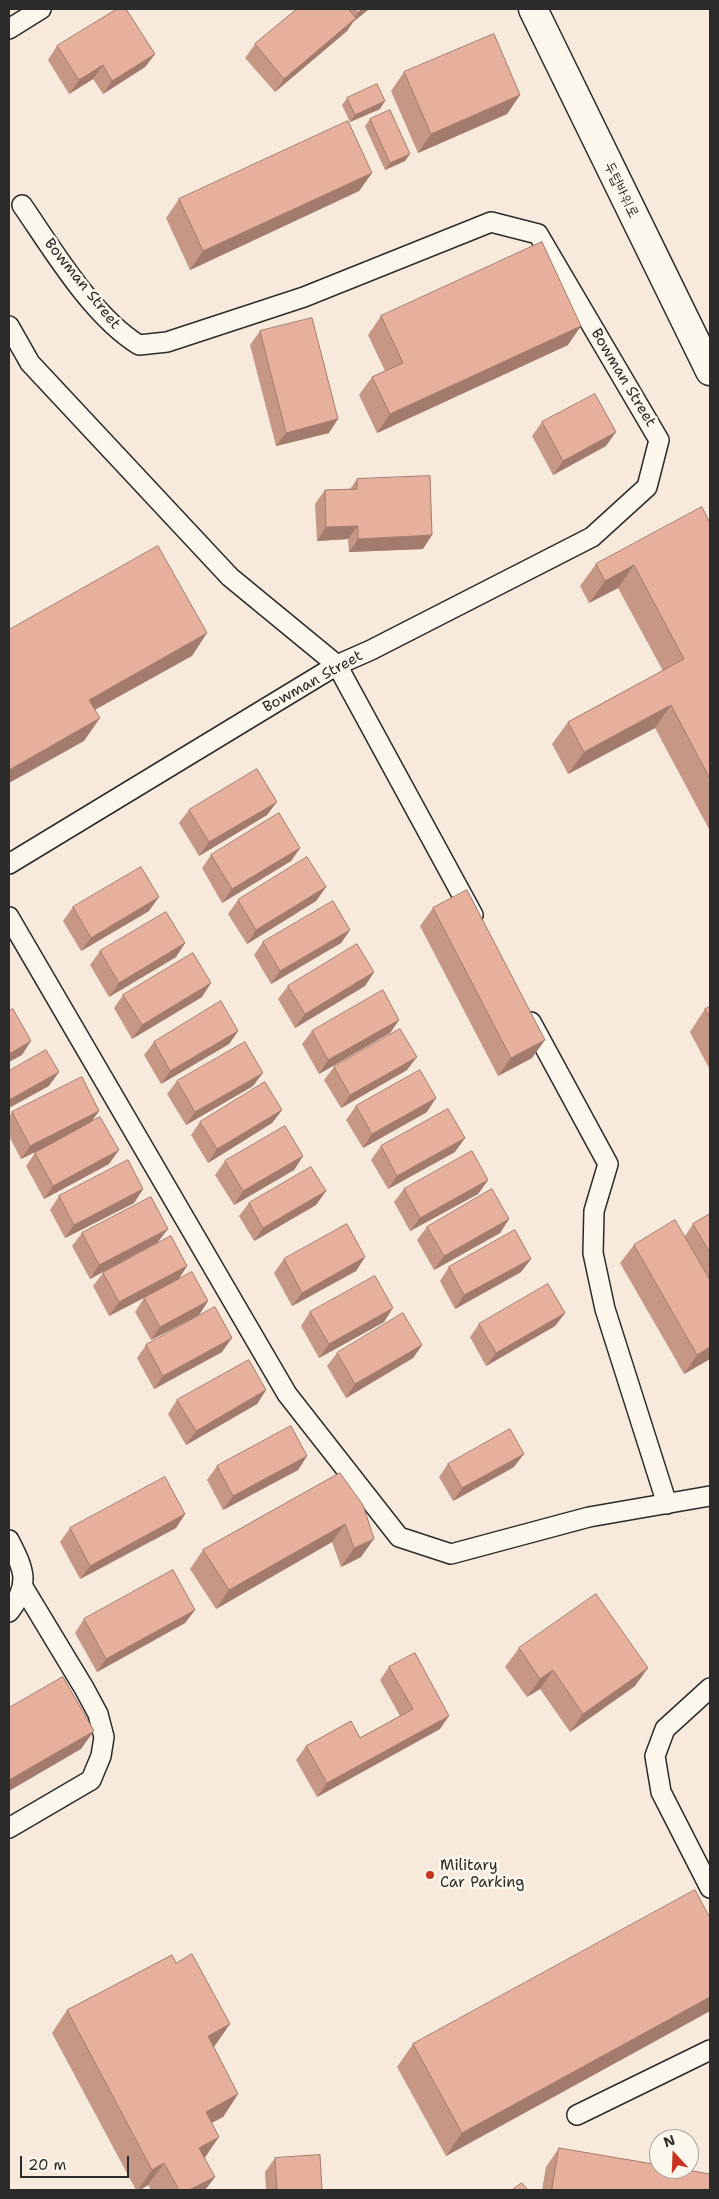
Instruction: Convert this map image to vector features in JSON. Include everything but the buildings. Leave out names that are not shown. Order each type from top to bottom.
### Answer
[{"type":"street","name":"두텁바위로","points":[[533,9],[710,371]]},
{"type":"lane","points":[[9,29],[41,9]]},
{"type":"lane","name":"Bowman Street","points":[[9,864],[337,665],[371,650],[592,537],[647,487],[659,440],[538,234],[491,222],[304,298],[167,342],[139,345],[114,328],[57,256],[22,205]]},
{"type":"lane","points":[[9,326],[30,363],[230,577],[337,665],[480,927]]},
{"type":"lane","points":[[9,917],[287,1394],[398,1537],[451,1554],[589,1517],[710,1496]]},
{"type":"lane","points":[[522,1006],[608,1164],[594,1211],[593,1253],[605,1309],[667,1504]]},
{"type":"lane","points":[[9,1540],[18,1558],[24,1577],[23,1587],[9,1612]]},
{"type":"lane","points":[[9,1828],[91,1780],[101,1756],[104,1737],[98,1714],[84,1688],[23,1587]]},
{"type":"lane","points":[[710,1688],[665,1729],[655,1756],[660,1792],[710,1888]]},
{"type":"lane","points":[[578,2115],[710,2050]]},
{"type":"place","name":"Military Car Parking","points":[[430,1875]]}]
